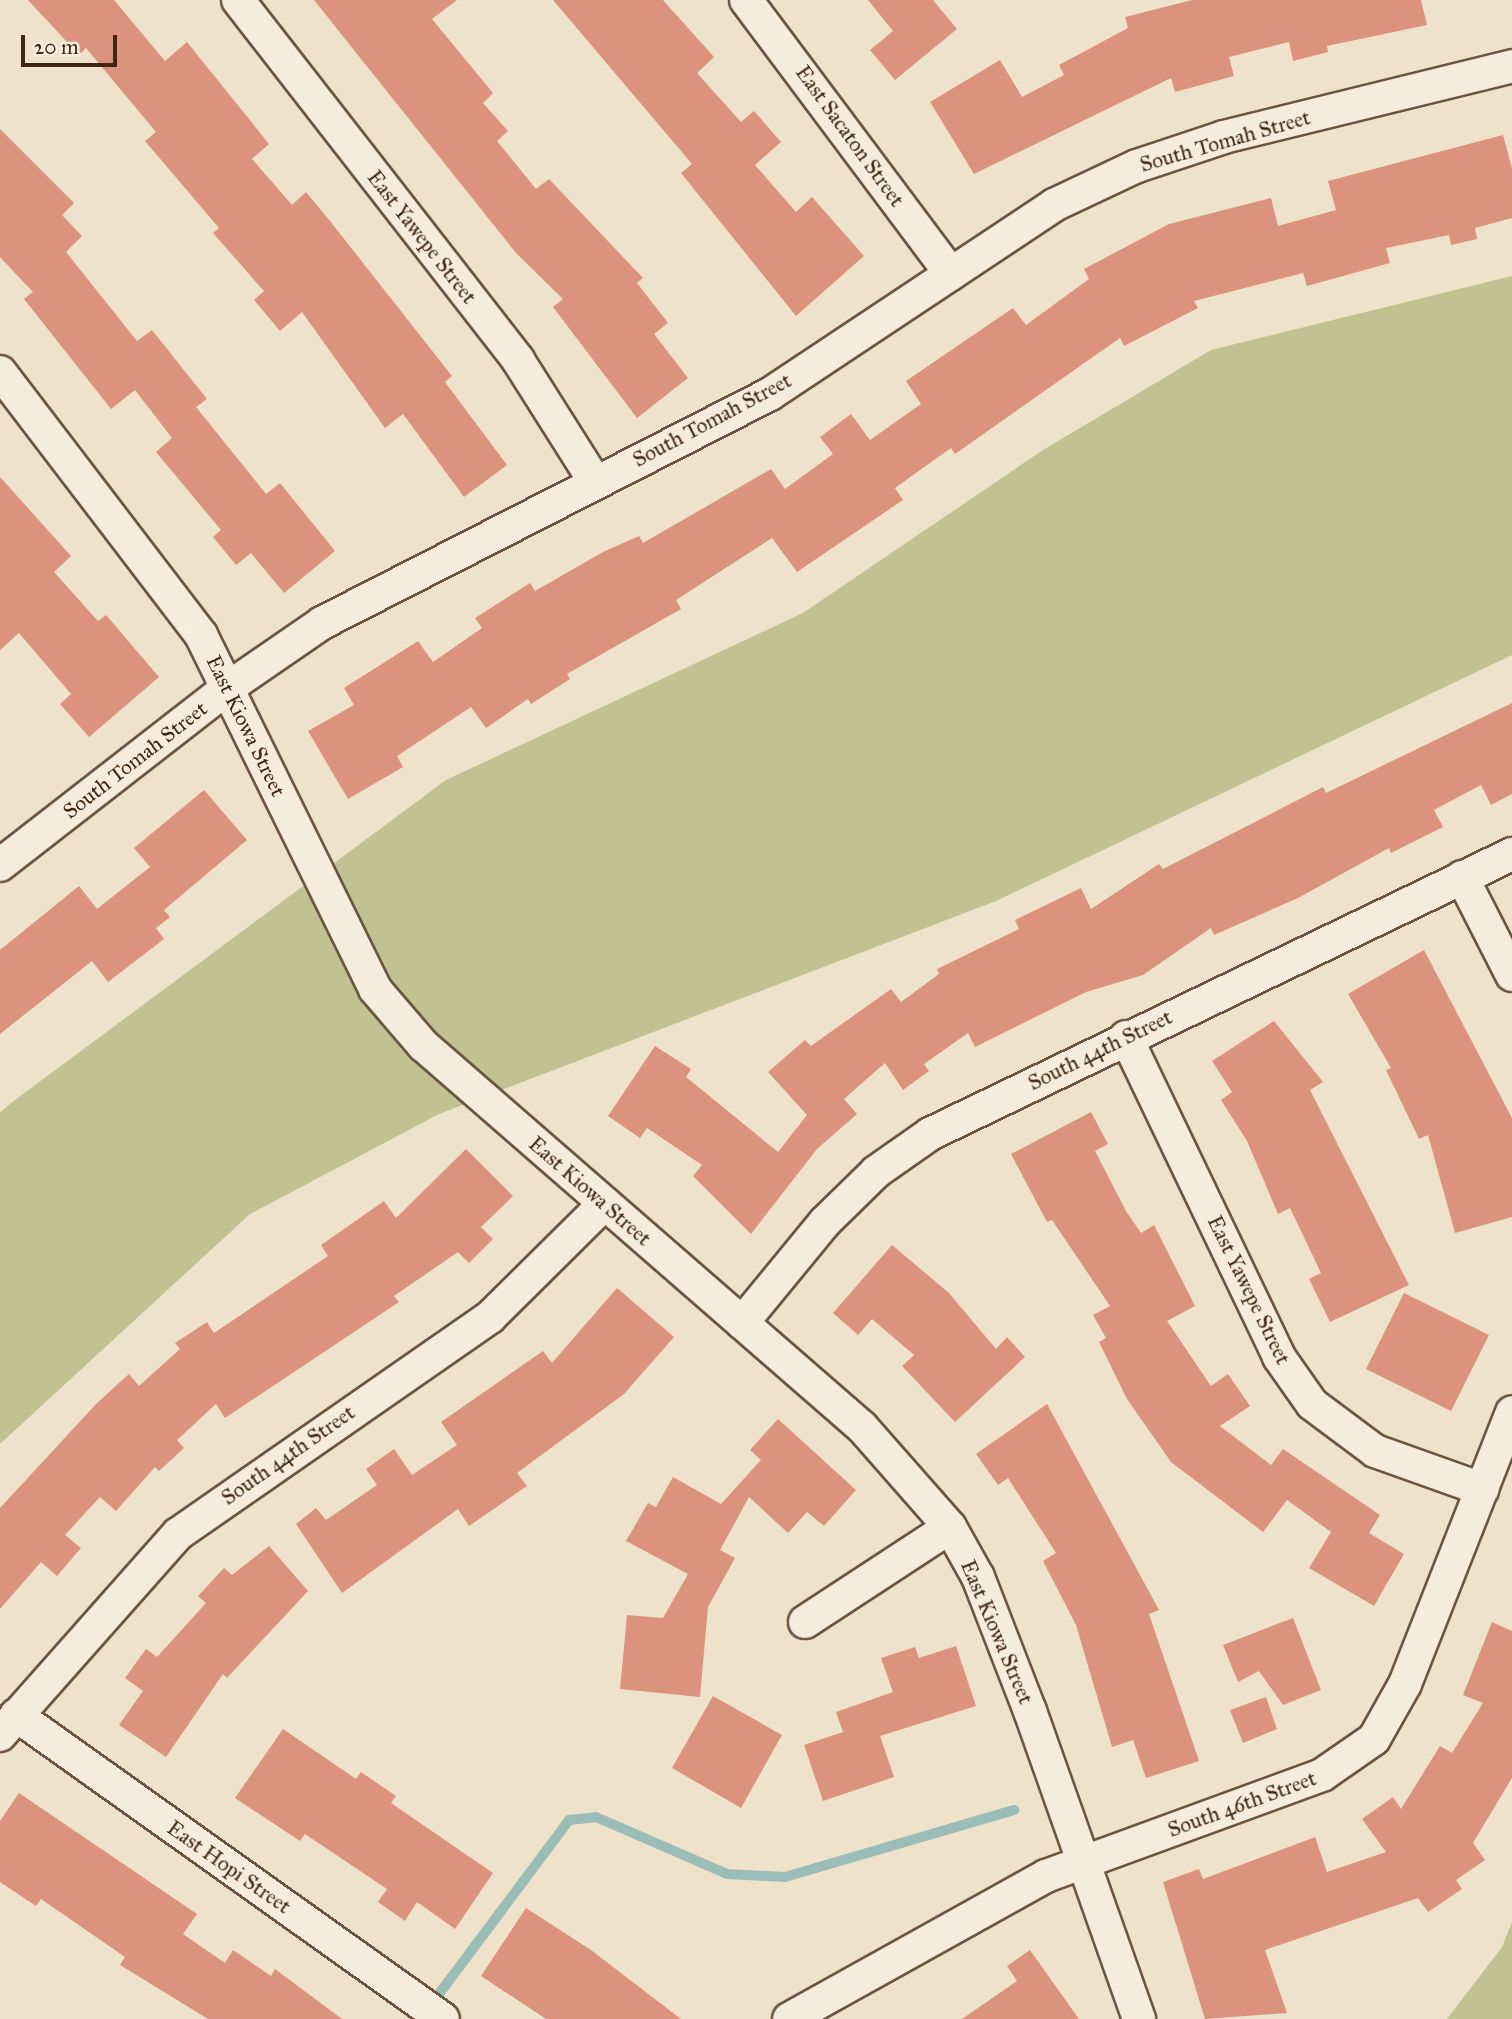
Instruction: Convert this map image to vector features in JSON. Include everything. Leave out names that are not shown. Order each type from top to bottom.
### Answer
[{"type":"street","name":"East Yawepe Street","points":[[238,0],[518,360],[595,482]]},
{"type":"street","name":"East Sacaton Street","points":[[746,0],[951,274]]},
{"type":"street","name":"South Tomah Street","points":[[0,865],[229,687],[357,603],[770,394],[1054,205],[1137,166],[1224,137],[1512,66]]},
{"type":"street","name":"East Kiowa Street","points":[[0,372],[139,548],[229,687],[375,989],[423,1045],[862,1427],[950,1527],[978,1577],[1139,2019]]},
{"type":"street","name":"South 44th Street","points":[[742,1323],[876,1172],[930,1134],[1126,1037],[1512,854]]},
{"type":"street","points":[[1462,877],[1512,975]]},
{"type":"street","name":"East Yawepe Street","points":[[1126,1037],[1279,1357],[1312,1404],[1375,1451],[1482,1489]]},
{"type":"street","name":"South 44th Street","points":[[8,1725],[178,1534],[490,1317],[604,1204]]},
{"type":"street","name":"South 46th Street","points":[[789,2019],[1083,1862],[1322,1775],[1374,1739],[1405,1684],[1512,1412]]},
{"type":"street","points":[[804,1622],[950,1527]]},
{"type":"street","name":"East Hopi Street","points":[[8,1725],[432,2011]]},
{"type":"green space","points":[[1512,276],[1512,655],[996,901],[439,1114],[250,1214],[0,1444],[0,1112],[19,1097],[446,780],[803,613],[1043,450],[1211,350]]},
{"type":"green space","points":[[1512,1922],[1512,2019],[1447,2019],[1502,1947]]},
{"type":"building","points":[[28,0],[114,0],[165,61],[187,42],[269,144],[252,159],[292,205],[306,192],[452,376],[445,382],[507,465],[464,497],[403,414],[385,428],[302,312],[280,331],[254,300],[264,291],[213,233],[219,228],[145,141],[156,132],[86,48],[79,55]]},
{"type":"building","points":[[314,0],[457,0],[432,19],[493,93],[483,103],[508,131],[497,141],[536,189],[549,179],[643,278],[637,283],[668,323],[654,334],[688,378],[637,418],[553,307],[563,299],[516,253]]},
{"type":"building","points":[[553,0],[663,0],[714,57],[697,73],[741,122],[754,111],[781,142],[755,165],[796,212],[812,197],[864,256],[796,316],[681,173],[692,164]]},
{"type":"building","points":[[868,0],[933,0],[957,29],[895,80],[870,50],[893,31]]},
{"type":"building","points":[[1192,0],[1421,0],[1427,25],[1327,46],[1328,52],[1293,61],[1289,42],[1229,57],[1234,76],[1175,92],[1171,78],[974,174],[930,102],[1000,60],[1022,97],[1064,75],[1059,65],[1128,28],[1125,17]]},
{"type":"building","points":[[0,129],[74,203],[62,215],[82,236],[66,252],[137,341],[152,330],[207,399],[196,407],[266,494],[280,483],[335,551],[284,593],[251,553],[236,565],[213,537],[221,530],[156,452],[172,438],[135,390],[111,409],[24,299],[33,292],[0,257]]},
{"type":"building","points":[[1503,135],[1512,168],[1512,218],[1475,228],[1477,239],[1451,245],[1449,235],[1386,248],[1390,263],[1307,286],[1303,273],[1194,301],[1198,308],[1124,346],[1120,338],[955,454],[951,448],[895,488],[903,500],[797,572],[772,538],[676,600],[681,609],[567,674],[570,679],[531,704],[528,699],[486,728],[471,707],[397,756],[403,767],[348,799],[308,731],[354,705],[344,688],[418,641],[433,662],[482,628],[475,618],[530,583],[535,591],[603,552],[639,536],[643,543],[771,469],[785,489],[833,454],[820,437],[851,414],[870,440],[921,404],[906,381],[1013,308],[1026,325],[1089,279],[1084,269],[1169,224],[1271,198],[1278,226],[1336,210],[1328,181]]},
{"type":"building","points":[[0,477],[71,556],[54,572],[98,621],[106,615],[159,677],[89,737],[60,704],[71,694],[19,633],[0,650]]},
{"type":"building","points":[[1512,703],[1512,794],[1491,805],[1481,785],[1434,810],[1443,827],[1391,853],[1389,848],[1298,898],[1214,935],[1211,928],[1143,975],[1086,992],[975,1047],[968,1033],[924,1064],[929,1071],[903,1090],[885,1063],[844,1099],[857,1114],[817,1149],[751,1234],[693,1176],[702,1165],[647,1128],[640,1138],[608,1116],[655,1046],[691,1069],[686,1077],[778,1152],[807,1115],[768,1072],[805,1040],[811,1046],[891,989],[901,1002],[939,974],[937,969],[1019,929],[1015,920],[1081,888],[1091,909],[1159,864],[1163,869],[1323,787],[1326,793]]},
{"type":"building","points":[[204,790],[247,840],[164,910],[170,917],[156,928],[164,939],[108,982],[92,961],[0,1034],[0,950],[79,886],[97,909],[150,867],[134,848]]},
{"type":"building","points":[[1424,950],[1512,1118],[1512,1217],[1455,1233],[1428,1135],[1419,1139],[1386,1070],[1391,1068],[1348,994]]},
{"type":"building","points":[[1274,1021],[1323,1082],[1310,1090],[1409,1285],[1330,1322],[1309,1279],[1321,1273],[1290,1208],[1278,1214],[1247,1141],[1221,1100],[1232,1092],[1212,1061]]},
{"type":"building","points":[[1091,1112],[1108,1144],[1095,1151],[1126,1211],[1141,1233],[1154,1225],[1195,1306],[1167,1321],[1211,1386],[1228,1374],[1250,1406],[1220,1426],[1271,1465],[1283,1449],[1380,1515],[1369,1533],[1404,1554],[1374,1606],[1309,1568],[1331,1532],[1287,1500],[1263,1532],[1171,1462],[1127,1399],[1099,1342],[1106,1338],[1093,1315],[1110,1306],[1052,1220],[1047,1222],[1011,1154]]},
{"type":"building","points":[[466,1149],[513,1196],[481,1227],[493,1239],[469,1263],[458,1252],[394,1296],[399,1302],[225,1418],[216,1404],[177,1440],[184,1448],[159,1471],[155,1467],[116,1511],[100,1497],[65,1535],[81,1548],[57,1576],[41,1562],[0,1609],[0,1508],[97,1403],[129,1374],[139,1386],[180,1349],[175,1343],[207,1322],[214,1333],[328,1256],[321,1245],[384,1201],[396,1218]]},
{"type":"building","points":[[892,1245],[949,1293],[996,1349],[1007,1337],[1025,1357],[955,1422],[902,1366],[914,1355],[872,1319],[858,1335],[833,1313]]},
{"type":"building","points":[[617,1288],[674,1337],[624,1394],[517,1473],[527,1486],[469,1526],[458,1509],[342,1593],[296,1524],[316,1508],[326,1520],[377,1485],[366,1469],[394,1449],[412,1475],[457,1445],[441,1422],[543,1351],[552,1363]]},
{"type":"building","points":[[1404,1293],[1489,1335],[1451,1411],[1366,1369]]},
{"type":"building","points":[[1047,1404],[1159,1610],[1149,1614],[1199,1761],[1146,1778],[1133,1740],[1112,1747],[1076,1625],[1043,1561],[1056,1553],[1008,1478],[998,1485],[976,1454]]},
{"type":"building","points":[[778,1419],[856,1490],[824,1526],[807,1512],[788,1533],[749,1497],[720,1550],[735,1558],[708,1607],[700,1697],[620,1689],[627,1615],[663,1618],[688,1574],[626,1541],[648,1503],[656,1507],[673,1477],[721,1504],[761,1460],[750,1450]]},
{"type":"building","points":[[269,1546],[308,1591],[227,1678],[223,1674],[166,1757],[119,1725],[143,1691],[125,1678],[146,1649],[157,1657],[206,1603],[198,1596],[224,1568],[232,1575]]},
{"type":"building","points":[[1293,1618],[1321,1690],[1283,1705],[1259,1671],[1238,1682],[1223,1645]]},
{"type":"building","points":[[1492,1622],[1512,1631],[1512,1778],[1473,1843],[1485,1860],[1456,1880],[1462,1889],[1428,1912],[1418,1898],[1265,1950],[1287,2013],[1205,2019],[1163,1882],[1199,1869],[1203,1879],[1315,1837],[1327,1872],[1386,1852],[1362,1819],[1393,1797],[1401,1809],[1440,1746],[1452,1753],[1483,1703],[1463,1695]]},
{"type":"building","points":[[956,1646],[976,1706],[880,1736],[894,1777],[823,1801],[804,1745],[843,1732],[836,1712],[893,1692],[881,1658],[915,1647],[919,1658]]},
{"type":"building","points":[[713,1696],[782,1735],[741,1808],[672,1768]]},
{"type":"building","points":[[1266,1697],[1277,1729],[1243,1743],[1230,1710]]},
{"type":"building","points":[[283,1729],[356,1779],[361,1772],[396,1796],[391,1803],[493,1873],[455,1929],[417,1902],[405,1921],[378,1902],[387,1889],[305,1834],[300,1841],[235,1798]]},
{"type":"building","points":[[19,1793],[197,1914],[183,1934],[225,1963],[233,1950],[271,1976],[275,1969],[342,2019],[208,2019],[120,1965],[125,1957],[41,1899],[36,1906],[0,1882],[0,1821]]},
{"type":"building","points":[[526,1908],[591,1950],[681,2019],[546,2019],[481,1976]]},
{"type":"building","points":[[1030,1950],[1079,2019],[962,2019],[1017,1981],[1007,1966]]},
{"type":"waterway","points":[[430,2006],[569,1820],[596,1817],[727,1874],[785,1877],[1014,1810]]}]
